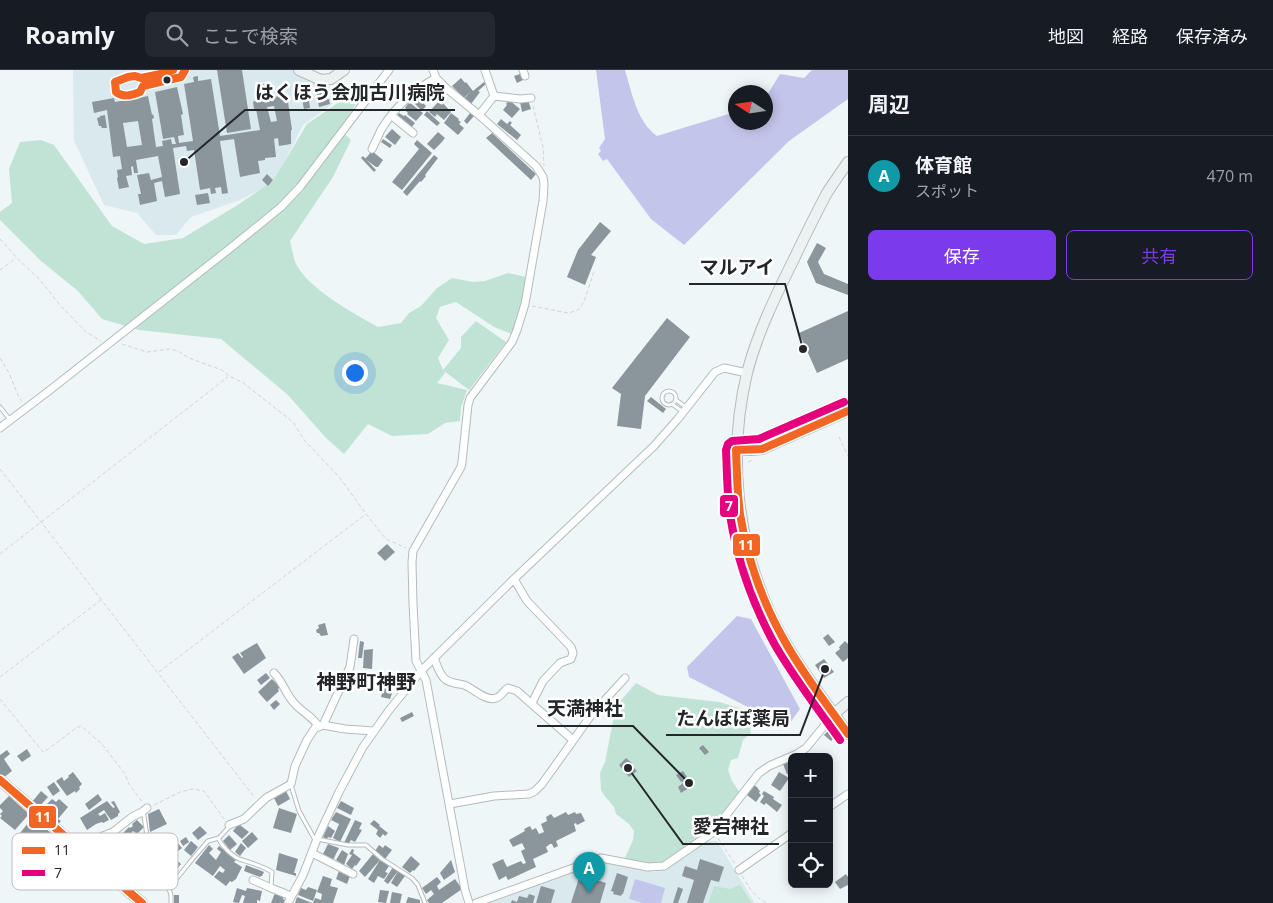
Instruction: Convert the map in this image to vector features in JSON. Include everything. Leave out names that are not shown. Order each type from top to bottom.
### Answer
[{"type":"street","points":[[299,70],[321,80],[331,79],[344,70]]},
{"type":"street","points":[[0,428],[281,208],[300,187],[389,70]]},
{"type":"street","points":[[433,70],[436,78],[451,92],[536,166],[543,177],[544,184],[543,201],[525,304],[517,330],[512,342],[470,398],[461,467],[413,551],[416,661],[426,680],[469,903]]},
{"type":"street","points":[[484,70],[494,96]]},
{"type":"street","points":[[372,148],[380,132],[400,104],[436,78]]},
{"type":"street","points":[[479,115],[494,96]]},
{"type":"street","points":[[494,96],[520,99],[531,98]]},
{"type":"street","points":[[392,116],[413,133]]},
{"type":"street","points":[[848,162],[828,193],[775,296],[760,333],[747,373],[736,450],[741,518],[760,588],[784,640],[848,734]]},
{"type":"street","points":[[253,880],[290,899],[303,875],[339,792],[363,747],[374,730],[421,671],[514,579],[654,446],[711,376],[721,369],[727,368],[747,373]]},
{"type":"street","points":[[736,450],[756,450],[762,448],[848,411]]},
{"type":"street","points":[[514,579],[527,601],[571,647],[573,653],[571,659],[560,663],[543,681],[532,703]]},
{"type":"street","points":[[321,726],[350,668],[354,638]]},
{"type":"street","points":[[434,658],[444,678],[451,683],[466,686],[475,692],[494,699],[499,697],[508,688],[517,691],[573,740]]},
{"type":"street","points":[[274,673],[296,706],[321,726]]},
{"type":"street","points":[[450,804],[494,796],[535,792],[592,714],[625,678]]},
{"type":"street","points":[[616,688],[623,694]]},
{"type":"street","points":[[476,903],[601,858],[648,867],[664,866],[712,833],[759,773],[806,748],[834,714],[848,702]]},
{"type":"street","points":[[229,825],[244,818],[266,798],[291,784],[294,766],[315,728],[321,726],[374,730]]},
{"type":"street","points":[[0,780],[61,833]]},
{"type":"street","points":[[833,804],[848,794]]},
{"type":"street","points":[[110,833],[145,810]]},
{"type":"street","points":[[739,870],[788,836]]},
{"type":"street","points":[[312,853],[353,874]]},
{"type":"street","points":[[127,890],[142,903]]},
{"type":"lane","points":[[141,78],[143,86],[140,92],[122,96],[118,95],[114,88],[115,82],[120,78],[137,76],[141,78],[173,70]]},
{"type":"lane","points":[[143,86],[175,80],[185,70]]},
{"type":"lane","points":[[675,390],[676,400],[685,410],[672,404],[664,404],[662,399],[663,393],[675,390]]},
{"type":"lane","points":[[672,404],[676,400]]},
{"type":"lane","points":[[0,407],[10,420]]},
{"type":"lane","points":[[291,784],[299,811],[315,840],[348,845],[366,845],[412,878],[418,885],[425,903]]},
{"type":"lane","points":[[145,810],[147,833]]},
{"type":"lane","points":[[178,877],[208,841],[218,838],[229,825]]},
{"type":"lane","points":[[218,838],[237,858],[272,872],[271,888]]},
{"type":"lane","points":[[169,890],[171,894],[171,903]]},
{"type":"path","points":[[531,98],[544,147],[545,165],[541,173]]},
{"type":"path","points":[[0,239],[40,280],[60,305],[86,332],[110,343],[147,352],[170,349],[222,370],[229,376],[242,382],[292,422],[305,441],[340,478],[386,539],[413,551]]},
{"type":"path","points":[[0,270],[16,257]]},
{"type":"path","points":[[525,304],[550,310],[574,312],[580,308],[594,271]]},
{"type":"path","points":[[0,358],[10,373],[18,395],[26,408]]},
{"type":"path","points":[[0,554],[229,376]]},
{"type":"path","points":[[839,436],[848,456]]},
{"type":"path","points":[[0,469],[260,804]]},
{"type":"path","points":[[159,672],[366,514]]},
{"type":"path","points":[[0,677],[102,600]]},
{"type":"path","points":[[0,699],[43,752],[81,726],[102,744],[126,774],[129,784],[145,810],[180,792],[192,789],[204,791],[229,825]]},
{"type":"path","points":[[712,833],[720,839],[754,895],[767,903]]},
{"type":"shaded area","points":[[73,70],[293,70],[307,79],[330,87],[335,102],[303,125],[274,183],[240,200],[191,217],[176,235],[156,235],[137,213],[104,205],[74,141]]},
{"type":"shaded area","points":[[706,841],[717,841],[755,903],[485,903],[600,861],[608,861],[655,872],[670,865]]},
{"type":"green space","points":[[345,98],[358,100],[341,130],[351,140],[333,177],[290,241],[296,264],[311,282],[332,300],[378,327],[401,323],[409,313],[421,306],[437,288],[452,278],[473,282],[485,281],[508,273],[526,277],[519,313],[512,334],[494,327],[456,302],[440,307],[436,318],[449,340],[438,358],[443,370],[461,348],[461,337],[476,321],[506,342],[469,390],[444,371],[445,373],[437,383],[467,390],[461,407],[460,421],[445,423],[428,434],[392,436],[368,424],[344,454],[326,438],[288,395],[221,339],[139,330],[102,319],[78,291],[41,261],[0,220],[0,212],[12,203],[9,169],[20,142],[41,140],[54,145],[112,226],[144,244],[183,238],[273,181],[307,124]]},
{"type":"green space","points":[[636,683],[658,695],[719,702],[743,709],[747,716],[751,733],[743,740],[738,758],[731,760],[728,770],[732,781],[740,793],[708,829],[659,865],[624,860],[633,840],[634,831],[629,824],[616,814],[614,807],[601,790],[600,773],[605,762],[616,706]]},
{"type":"green space","points":[[740,885],[752,903],[708,903],[714,886],[730,889]]},
{"type":"water","points":[[596,70],[625,70],[640,115],[650,130],[657,136],[728,114],[728,130],[773,130],[773,85],[780,74],[804,78],[812,70],[848,70],[848,99],[789,141],[684,245],[651,219],[607,159],[603,161],[598,154],[601,151],[599,148],[605,139]]},
{"type":"water","points":[[737,616],[751,619],[800,709],[787,727],[689,677],[687,667]]},
{"type":"water","points":[[635,879],[665,888],[661,903],[643,903],[629,899]]},
{"type":"building","points":[[217,70],[242,70],[251,129],[227,133]]},
{"type":"building","points":[[520,74],[523,80],[517,83],[514,76]]},
{"type":"building","points":[[198,76],[198,81],[211,79],[220,136],[260,130],[253,102],[255,100],[287,95],[292,130],[291,144],[279,146],[278,138],[274,139],[276,157],[258,161],[260,173],[240,177],[234,139],[220,141],[228,193],[222,194],[221,187],[215,188],[216,193],[211,194],[210,188],[200,190],[194,150],[187,151],[186,146],[173,148],[180,194],[165,197],[162,181],[154,183],[157,201],[140,205],[138,194],[141,194],[137,175],[149,173],[151,180],[162,177],[158,156],[136,160],[138,173],[134,173],[133,166],[131,167],[132,175],[126,176],[129,187],[119,189],[117,170],[122,169],[120,156],[113,157],[107,110],[94,113],[92,102],[114,98],[115,102],[148,96],[154,118],[152,119],[156,147],[163,146],[162,141],[171,139],[172,144],[176,144],[174,137],[163,139],[155,92],[177,87],[183,114],[181,115],[184,135],[178,136],[179,143],[193,141],[184,84],[194,82],[193,77]],"holes":[[[274,106],[277,121],[271,122],[267,107]],[[138,121],[142,145],[127,147],[123,123]]]},
{"type":"building","points":[[461,78],[473,91],[484,82],[486,84],[478,91],[480,92],[471,104],[464,99],[470,92],[464,98],[452,86]]},
{"type":"building","points":[[266,84],[267,93],[259,94],[258,85]]},
{"type":"building","points":[[429,85],[436,94],[424,103],[418,94]]},
{"type":"building","points":[[323,89],[325,99],[329,99],[330,104],[319,107],[316,90]]},
{"type":"building","points":[[308,93],[310,108],[304,109],[301,94]]},
{"type":"building","points":[[419,99],[426,106],[422,111],[415,104]]},
{"type":"building","points":[[509,100],[520,109],[512,118],[503,110]]},
{"type":"building","points":[[528,100],[531,109],[522,112],[520,102]]},
{"type":"building","points":[[409,102],[423,113],[416,121],[407,114],[405,108]]},
{"type":"building","points":[[438,102],[442,105],[443,103],[451,112],[444,120],[437,114],[435,117],[429,112]]},
{"type":"building","points":[[427,111],[440,123],[437,126],[424,115]]},
{"type":"building","points":[[399,113],[415,123],[411,128],[397,116]]},
{"type":"building","points":[[451,113],[459,119],[461,122],[459,124],[464,128],[458,135],[444,123]]},
{"type":"building","points":[[470,113],[474,116],[467,124],[464,121]]},
{"type":"building","points":[[105,115],[107,128],[102,128],[99,126],[97,118]]},
{"type":"building","points":[[501,119],[507,124],[510,121],[512,123],[510,125],[521,135],[517,140],[497,124]]},
{"type":"building","points":[[392,129],[401,137],[395,145],[385,137]]},
{"type":"building","points":[[438,132],[445,138],[434,150],[427,144]]},
{"type":"building","points":[[492,133],[536,174],[531,180],[486,138]]},
{"type":"building","points":[[383,139],[392,145],[390,148],[381,142]]},
{"type":"building","points":[[417,140],[432,153],[402,190],[392,182],[419,149],[414,144]]},
{"type":"building","points":[[372,151],[383,160],[378,167],[365,159]]},
{"type":"building","points":[[434,155],[438,158],[426,176],[407,196],[403,192]]},
{"type":"building","points":[[363,156],[376,170],[374,172],[361,158]]},
{"type":"building","points":[[267,174],[273,180],[268,186],[262,180]]},
{"type":"building","points":[[208,193],[210,203],[197,205],[195,195]]},
{"type":"building","points":[[600,222],[611,231],[591,255],[596,257],[585,285],[567,277],[578,250]]},
{"type":"building","points":[[817,243],[826,248],[818,262],[824,274],[848,284],[848,295],[816,283],[807,262]]},
{"type":"building","points":[[848,311],[848,359],[817,373],[799,333]]},
{"type":"building","points":[[667,318],[690,337],[645,396],[641,429],[617,426],[621,394],[612,388]]},
{"type":"building","points":[[651,397],[666,409],[663,413],[647,401]]},
{"type":"building","points":[[387,544],[395,552],[385,561],[377,553]]},
{"type":"building","points":[[325,623],[328,635],[321,636],[316,630],[319,628],[318,625]]},
{"type":"building","points":[[828,634],[835,642],[829,646],[823,638]]},
{"type":"building","points":[[360,641],[364,642],[362,658],[358,658]]},
{"type":"building","points":[[845,641],[848,644],[848,658],[843,662],[835,653]]},
{"type":"building","points":[[257,643],[266,658],[244,674],[232,657],[238,653],[242,658],[240,653]]},
{"type":"building","points":[[373,649],[372,669],[363,668],[364,650]]},
{"type":"building","points":[[824,659],[834,672],[824,678],[815,665]]},
{"type":"building","points":[[266,673],[270,678],[261,685],[257,680]]},
{"type":"building","points":[[272,679],[280,687],[279,691],[267,702],[258,692]]},
{"type":"building","points":[[384,685],[392,686],[393,691],[390,699],[381,697]]},
{"type":"building","points":[[276,700],[280,704],[274,710],[270,705]]},
{"type":"building","points":[[412,712],[414,716],[402,722],[400,718]]},
{"type":"building","points":[[829,730],[836,736],[831,741],[824,735]]},
{"type":"building","points":[[703,745],[709,752],[705,755],[699,748]]},
{"type":"building","points":[[27,749],[31,756],[22,762],[17,756]]},
{"type":"building","points":[[7,750],[10,754],[4,759],[12,771],[3,778],[0,774],[0,755]]},
{"type":"building","points":[[626,758],[637,771],[629,777],[625,772],[627,771],[625,768],[623,770],[619,765]]},
{"type":"building","points":[[788,762],[788,774],[787,774],[783,764]]},
{"type":"building","points":[[683,771],[687,781],[692,778],[695,784],[681,793],[678,787],[683,783],[676,775]]},
{"type":"building","points":[[73,772],[82,784],[76,793],[75,791],[67,796],[56,781],[62,777],[64,781]]},
{"type":"building","points":[[779,772],[788,777],[780,791],[771,785]]},
{"type":"building","points":[[54,782],[60,791],[53,796],[47,787]]},
{"type":"building","points":[[754,785],[758,788],[761,795],[756,802],[747,795]]},
{"type":"building","points":[[41,791],[48,797],[39,807],[32,802]]},
{"type":"building","points":[[286,791],[290,799],[278,806],[274,798]]},
{"type":"building","points":[[764,791],[782,805],[777,812],[766,803],[764,805],[760,802],[764,796],[762,794]]},
{"type":"building","points":[[98,794],[102,800],[89,810],[85,804]]},
{"type":"building","points":[[9,796],[29,814],[15,830],[0,818],[2,816],[0,814],[3,811],[0,805]]},
{"type":"building","points":[[52,799],[56,802],[59,799],[68,807],[58,819],[61,821],[58,824],[49,816],[54,804],[45,813],[42,809]]},
{"type":"building","points":[[107,801],[113,808],[115,807],[111,802],[114,801],[120,812],[118,816],[111,820],[104,810],[98,814],[100,816],[105,813],[109,820],[96,824],[87,830],[80,818]]},
{"type":"building","points":[[341,801],[354,808],[351,815],[337,808]]},
{"type":"building","points":[[279,808],[297,814],[291,833],[273,828]]},
{"type":"building","points":[[159,809],[167,824],[150,832],[148,814]]},
{"type":"building","points":[[336,812],[351,819],[340,842],[333,838],[339,824],[331,820]]},
{"type":"building","points":[[566,812],[568,815],[575,812],[576,814],[581,813],[585,821],[577,825],[576,823],[574,824],[576,831],[556,841],[558,846],[554,848],[550,844],[546,847],[548,852],[533,859],[536,867],[508,880],[506,876],[499,880],[492,864],[503,859],[507,867],[521,861],[523,864],[526,863],[521,851],[525,849],[522,843],[513,847],[509,840],[530,826],[532,830],[536,828],[539,834],[544,832],[541,824],[547,821],[546,817],[551,814],[554,818]]},
{"type":"building","points":[[33,817],[51,833],[20,833]]},
{"type":"building","points":[[137,820],[144,827],[138,833],[133,831],[131,833],[123,833],[133,826],[132,824]]},
{"type":"building","points":[[355,820],[362,823],[359,829],[362,830],[355,842],[351,840],[349,843],[344,843]]},
{"type":"building","points":[[374,820],[388,833],[385,836],[383,834],[380,838],[376,834],[378,830],[370,824]]},
{"type":"building","points":[[240,825],[249,832],[242,839],[233,831]]},
{"type":"building","points":[[200,826],[207,833],[198,840],[192,833]]},
{"type":"building","points":[[328,826],[335,831],[331,838],[328,837],[327,839],[323,837]]},
{"type":"building","points":[[252,832],[258,839],[248,848],[242,841]]},
{"type":"building","points":[[229,835],[237,844],[230,850],[223,841]]},
{"type":"building","points":[[186,837],[189,842],[183,846],[180,841]]},
{"type":"building","points":[[191,841],[198,847],[191,856],[184,850]]},
{"type":"building","points":[[178,843],[182,848],[178,851]]},
{"type":"building","points":[[241,843],[246,848],[240,856],[235,852]]},
{"type":"building","points":[[328,844],[339,848],[333,860],[323,854]]},
{"type":"building","points":[[209,845],[213,849],[209,853],[216,860],[221,852],[217,849],[219,846],[236,860],[234,862],[242,867],[236,879],[232,882],[230,881],[226,886],[214,877],[219,871],[223,873],[225,870],[220,866],[213,876],[195,863]]},
{"type":"building","points":[[379,845],[383,848],[385,845],[392,850],[385,859],[375,851]]},
{"type":"building","points":[[352,849],[354,850],[353,853],[361,859],[352,869],[346,864],[352,855],[349,854]]},
{"type":"building","points":[[342,850],[348,854],[344,865],[336,860]]},
{"type":"building","points":[[279,853],[298,859],[294,873],[296,873],[296,876],[276,870]]},
{"type":"building","points":[[373,854],[380,860],[365,877],[359,871]]},
{"type":"building","points":[[411,856],[420,864],[410,873],[402,867]]},
{"type":"building","points":[[700,859],[724,867],[719,882],[711,880],[703,903],[687,903],[694,880],[682,876],[685,866],[697,870]]},
{"type":"building","points":[[380,860],[389,866],[385,872],[388,873],[384,879],[378,876],[374,883],[368,879]]},
{"type":"building","points":[[451,860],[455,872],[444,880],[440,873]]},
{"type":"building","points":[[246,865],[264,872],[262,876],[244,871]]},
{"type":"building","points":[[393,867],[398,871],[388,884],[384,881]]},
{"type":"building","points":[[339,871],[350,876],[347,884],[336,879]]},
{"type":"building","points":[[398,871],[405,876],[397,887],[391,883]]},
{"type":"building","points":[[617,873],[628,877],[621,896],[613,894],[614,892],[611,891]]},
{"type":"building","points":[[846,874],[848,885],[840,889],[835,882]]},
{"type":"building","points":[[580,875],[606,883],[600,903],[571,903]]},
{"type":"building","points":[[323,876],[332,879],[330,886],[338,888],[333,903],[313,903],[315,898],[321,900],[322,894],[317,892]]},
{"type":"building","points":[[437,877],[441,882],[437,886],[439,890],[455,879],[462,889],[442,903],[429,903],[427,900],[434,894],[431,890],[426,894],[422,888]]},
{"type":"building","points":[[541,886],[555,890],[551,903],[536,903]]},
{"type":"building","points":[[308,887],[317,890],[313,901],[298,895],[301,888],[306,890]]},
{"type":"building","points":[[678,887],[683,889],[678,903],[673,903]]},
{"type":"building","points":[[237,888],[246,891],[247,888],[262,891],[260,901],[257,900],[257,903],[243,903],[245,896],[242,895],[239,903],[233,902]]},
{"type":"building","points":[[380,890],[389,891],[386,903],[378,902]]},
{"type":"building","points":[[392,892],[402,894],[400,903],[390,903]]},
{"type":"building","points":[[275,893],[284,896],[284,903],[271,903]]},
{"type":"building","points":[[529,894],[535,896],[533,903],[511,903],[512,900],[517,902],[519,896],[527,898]]},
{"type":"building","points":[[174,895],[179,895],[179,903],[174,903]]},
{"type":"building","points":[[297,897],[312,903],[295,903]]},
{"type":"building","points":[[408,897],[420,900],[420,903],[406,903]]},
{"type":"transit line","name":"11","points":[[173,70],[141,78],[135,76],[128,77],[115,82],[116,92],[125,95],[134,94],[140,92],[143,86],[181,77],[185,70]]},
{"type":"transit line","name":"7","points":[[840,740],[782,657],[767,630],[753,598],[733,532],[728,499],[726,450],[728,444],[732,441],[759,439],[844,402]]},
{"type":"transit line","name":"11","points":[[848,411],[762,449],[736,450],[740,514],[751,563],[762,595],[791,652],[814,688],[848,734]]},
{"type":"transit line","name":"11","points":[[0,780],[61,833]]},
{"type":"transit line","name":"11","points":[[127,890],[142,903]]},
{"type":"place","name":"はくほう会加古川病院","points":[[184,162]]},
{"type":"place","name":"マルアイ","points":[[803,349]]},
{"type":"place","name":"たんぽぽ薬局","points":[[825,669]]},
{"type":"place","name":"愛宕神社","points":[[628,768]]},
{"type":"place","name":"天満神社","points":[[689,783]]},
{"type":"place","name":"体育館","points":[[589,893]]},
{"type":"district","name":"神野町神野","points":[[366,682]]}]
